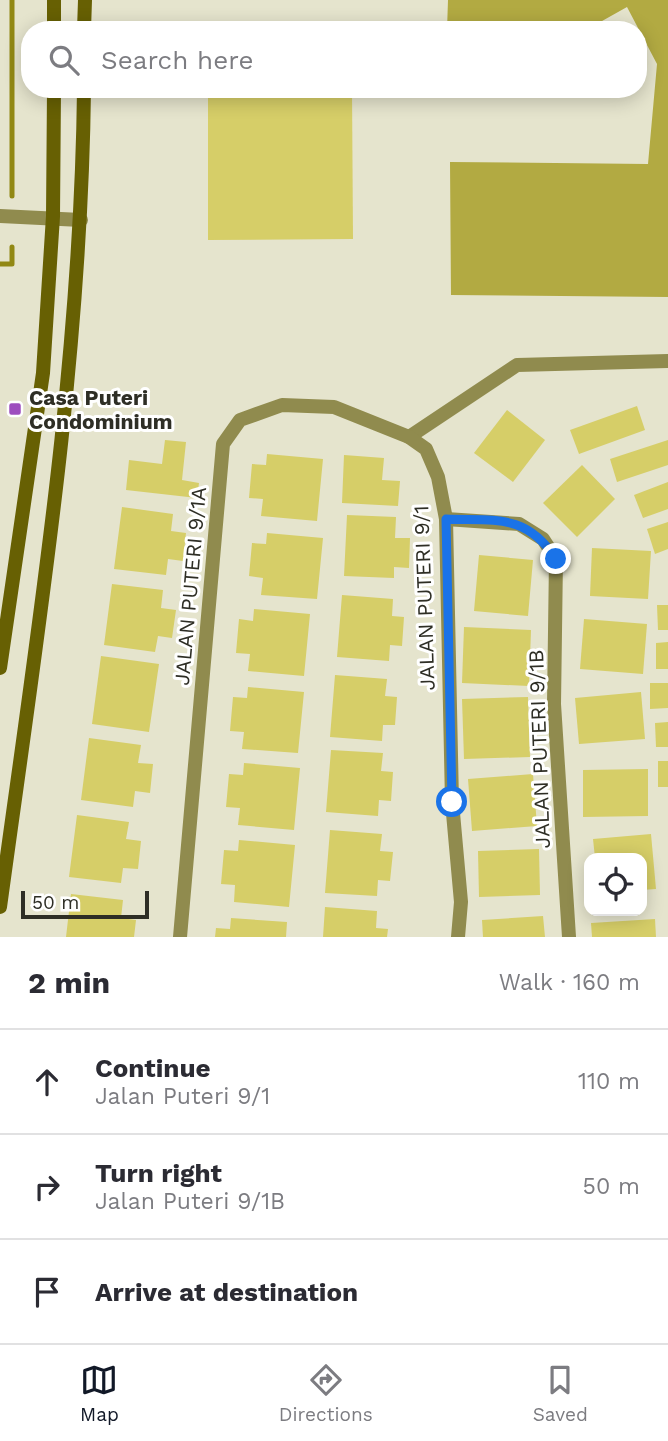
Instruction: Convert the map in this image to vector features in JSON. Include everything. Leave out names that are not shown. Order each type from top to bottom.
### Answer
[{"type":"main road","points":[[54,0],[54,21]]},
{"type":"main road","points":[[84,21],[85,0]]},
{"type":"main road","points":[[0,668],[41,385],[53,216],[54,98]]},
{"type":"main road","points":[[0,907],[52,525],[71,355],[81,220],[83,98]]},
{"type":"street","points":[[0,216],[53,216],[81,220]]},
{"type":"street","points":[[409,437],[517,365],[668,361]]},
{"type":"street","name":"JALAN PUTERI 9/1A","points":[[180,937],[223,444],[240,420],[282,405],[334,407],[409,437]]},
{"type":"street","name":"JALAN PUTERI 9/1","points":[[409,437],[426,449],[438,477],[446,519],[452,802],[461,902],[458,937]]},
{"type":"street","name":"JALAN PUTERI 9/1B","points":[[446,519],[519,524],[543,539],[556,559],[554,704],[569,937]]},
{"type":"shaded area","points":[[448,0],[668,0],[668,297],[451,295],[450,162],[648,164],[657,64],[647,45],[647,21],[634,21],[627,7],[602,21],[447,21]]},
{"type":"building","points":[[208,98],[352,98],[353,239],[208,240]]},
{"type":"building","points":[[637,406],[645,430],[579,454],[570,430]]},
{"type":"building","points":[[507,410],[545,440],[513,482],[474,453]]},
{"type":"building","points":[[165,440],[186,442],[182,480],[199,483],[197,498],[126,490],[129,460],[162,464]]},
{"type":"building","points":[[668,440],[668,465],[617,482],[610,459]]},
{"type":"building","points":[[267,454],[323,459],[317,521],[261,516],[263,499],[249,498],[252,464],[266,465]]},
{"type":"building","points":[[344,455],[384,458],[382,480],[400,481],[398,506],[342,503]]},
{"type":"building","points":[[582,465],[615,499],[577,537],[543,503]]},
{"type":"building","points":[[668,482],[668,509],[643,518],[634,495]]},
{"type":"building","points":[[122,507],[173,514],[171,531],[186,533],[183,561],[168,559],[166,575],[114,569]]},
{"type":"building","points":[[347,515],[396,517],[395,538],[410,538],[409,568],[394,567],[394,578],[344,576]]},
{"type":"building","points":[[668,522],[668,549],[655,554],[647,529]]},
{"type":"building","points":[[267,533],[323,538],[317,599],[261,595],[263,578],[249,576],[252,543],[266,544]]},
{"type":"building","points":[[592,548],[651,551],[648,599],[590,596]]},
{"type":"building","points":[[479,555],[533,560],[528,616],[474,611]]},
{"type":"building","points":[[112,584],[163,590],[161,608],[176,610],[172,638],[158,636],[155,652],[104,645]]},
{"type":"building","points":[[342,595],[393,599],[392,616],[404,617],[402,646],[390,645],[389,661],[337,657]]},
{"type":"building","points":[[657,605],[668,605],[668,630],[658,630]]},
{"type":"building","points":[[254,609],[310,614],[304,676],[248,671],[250,654],[236,653],[239,619],[253,621]]},
{"type":"building","points":[[584,619],[647,624],[643,674],[580,669]]},
{"type":"building","points":[[464,627],[531,630],[529,686],[462,683]]},
{"type":"building","points":[[668,642],[668,669],[656,669],[656,643]]},
{"type":"building","points":[[101,656],[159,664],[149,732],[92,724]]},
{"type":"building","points":[[335,675],[387,679],[385,696],[397,697],[395,725],[383,725],[382,741],[330,737]]},
{"type":"building","points":[[650,683],[668,683],[668,708],[650,709]]},
{"type":"building","points":[[248,687],[304,692],[298,753],[242,749],[244,732],[230,731],[233,697],[247,698]]},
{"type":"building","points":[[641,692],[645,739],[579,744],[575,698]]},
{"type":"building","points":[[528,697],[530,757],[464,759],[462,699]]},
{"type":"building","points":[[668,722],[668,747],[656,747],[655,723]]},
{"type":"building","points":[[89,738],[141,745],[138,763],[153,764],[150,793],[135,791],[133,807],[81,800]]},
{"type":"building","points":[[331,750],[383,753],[381,771],[393,772],[391,801],[379,800],[378,816],[326,812]]},
{"type":"building","points":[[658,761],[668,761],[668,787],[658,787]]},
{"type":"building","points":[[244,763],[300,768],[294,830],[238,825],[240,808],[226,807],[229,774],[243,775]]},
{"type":"building","points":[[648,769],[648,816],[583,817],[583,770]]},
{"type":"building","points":[[533,774],[537,826],[472,831],[468,779]]},
{"type":"building","points":[[77,815],[129,822],[126,839],[141,841],[138,869],[123,868],[121,883],[69,877]]},
{"type":"building","points":[[330,830],[382,834],[380,851],[393,852],[390,881],[378,880],[377,896],[325,893]]},
{"type":"building","points":[[651,834],[656,889],[647,890],[647,853],[594,853],[593,839]]},
{"type":"building","points":[[239,840],[295,845],[289,907],[234,902],[235,885],[221,884],[224,850],[238,851]]},
{"type":"building","points":[[539,849],[540,895],[479,897],[478,851]]},
{"type":"building","points":[[71,894],[123,900],[121,918],[136,920],[134,937],[66,937]]},
{"type":"building","points":[[325,907],[377,911],[376,928],[388,929],[387,937],[323,937]]},
{"type":"building","points":[[543,916],[545,937],[483,937],[482,920]]},
{"type":"building","points":[[231,918],[287,922],[286,937],[215,937],[216,928],[230,929]]},
{"type":"building","points":[[655,919],[656,937],[592,937],[591,923]]},
{"type":"waterway","points":[[12,0],[12,196]]},
{"type":"waterway","points":[[0,264],[12,264],[12,247]]},
{"type":"place","name":"Casa Puteri Condominium","points":[[15,409]]},
{"type":"route","points":[[452,802],[446,519],[519,524],[543,539],[556,559]]}]
